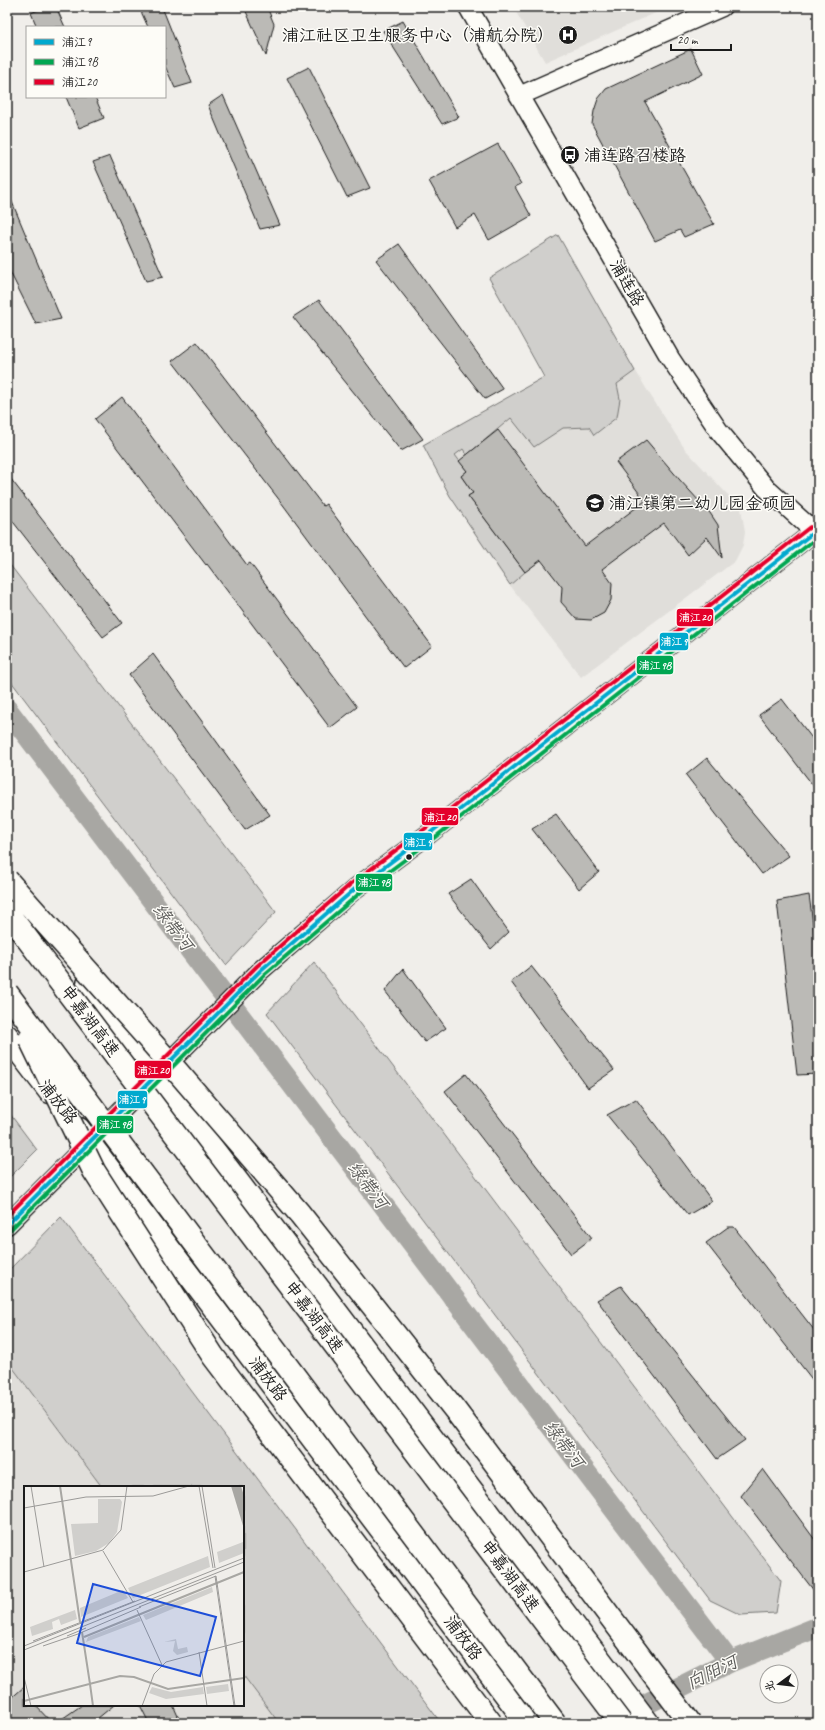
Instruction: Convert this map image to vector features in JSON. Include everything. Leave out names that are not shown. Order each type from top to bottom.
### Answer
[{"type":"main road","points":[[7,876],[156,1075],[648,1723]]},
{"type":"main road","points":[[7,880],[176,1070],[300,1214],[455,1410],[690,1723]]},
{"type":"main road","name":"申嘉湖高速","points":[[7,912],[621,1723]]},
{"type":"main road","points":[[7,993],[94,1171],[213,1356],[492,1723]]},
{"type":"main road","points":[[7,993],[555,1723]]},
{"type":"main road","name":"浦放路","points":[[7,1036],[90,1143],[527,1723]]},
{"type":"street","name":"浦连路","points":[[468,7],[670,358],[719,431],[766,488],[816,534]]},
{"type":"street","points":[[519,96],[722,7]]},
{"type":"street","points":[[7,1225],[261,970],[356,888],[430,833],[816,534]]},
{"type":"shaded area","name":"浦江社区卫生服务中心（浦航分院）","points":[[513,7],[669,7],[545,62]]},
{"type":"shaded area","points":[[558,235],[635,371],[617,384],[620,399],[617,417],[594,435],[589,427],[563,428],[534,447],[511,418],[467,455],[463,449],[455,455],[467,471],[461,476],[473,493],[468,496],[525,572],[510,585],[450,496],[423,445],[544,377],[489,278]]},
{"type":"shaded area","name":"浦江镇第二幼儿园金硕园","points":[[614,334],[647,390],[685,449],[741,509],[745,531],[743,545],[735,561],[581,677],[499,571],[450,496],[423,445],[544,377]]},
{"type":"shaded area","points":[[7,561],[276,912],[226,965],[7,676]]},
{"type":"shaded area","points":[[314,962],[781,1581],[776,1613],[741,1615],[710,1600],[267,1013]]},
{"type":"shaded area","points":[[7,1110],[37,1150],[7,1180]]},
{"type":"shaded area","points":[[61,1217],[441,1723],[279,1723],[244,1676],[244,1486],[101,1486],[7,1360],[7,1272]]},
{"type":"shaded area","points":[[7,1360],[101,1486],[24,1486],[24,1706],[244,1706],[244,1676],[279,1723],[7,1723]]},
{"type":"building","points":[[45,7],[56,7],[65,26],[37,26],[31,13]]},
{"type":"building","points":[[139,7],[162,7],[192,83],[175,88],[166,68],[166,26],[148,26]]},
{"type":"building","points":[[244,7],[267,7],[274,24],[266,56]]},
{"type":"building","points":[[403,21],[459,117],[442,124],[383,31]]},
{"type":"building","points":[[691,49],[703,74],[645,102],[714,224],[684,237],[680,230],[655,241],[592,124],[594,111],[598,99],[606,89]]},
{"type":"building","points":[[309,67],[370,188],[347,197],[287,78]]},
{"type":"building","points":[[223,95],[280,225],[260,229],[208,105]]},
{"type":"building","points":[[66,98],[95,98],[104,118],[79,128]]},
{"type":"building","points":[[498,144],[521,184],[515,187],[531,216],[489,240],[475,215],[455,227],[429,181]]},
{"type":"building","points":[[110,156],[163,277],[146,281],[93,162]]},
{"type":"building","points":[[7,190],[61,319],[36,324],[7,266]]},
{"type":"building","points":[[399,244],[503,389],[485,399],[376,260]]},
{"type":"building","points":[[319,300],[423,439],[401,451],[293,317]]},
{"type":"building","points":[[197,342],[323,506],[326,504],[432,646],[404,668],[284,506],[172,361]]},
{"type":"building","points":[[122,397],[247,565],[250,563],[357,707],[330,728],[207,564],[206,565],[95,419]]},
{"type":"building","points":[[498,430],[585,546],[645,501],[616,462],[646,440],[710,513],[718,525],[722,558],[707,537],[688,555],[664,523],[602,569],[612,583],[611,600],[604,613],[591,620],[576,619],[561,602],[562,587],[541,560],[525,572],[468,496],[473,493],[461,476],[467,471],[459,461]]},
{"type":"building","points":[[7,474],[122,623],[103,637],[7,514]]},
{"type":"building","points":[[153,654],[270,815],[245,830],[129,675]]},
{"type":"building","points":[[782,699],[818,746],[818,792],[759,715]]},
{"type":"building","points":[[707,758],[789,856],[762,874],[686,775]]},
{"type":"building","points":[[556,814],[599,872],[579,889],[532,829]]},
{"type":"building","points":[[471,879],[509,932],[491,949],[448,894]]},
{"type":"building","points":[[809,895],[818,960],[818,1074],[797,1075],[777,901]]},
{"type":"building","points":[[531,966],[614,1070],[588,1088],[511,982]]},
{"type":"building","points":[[403,969],[446,1028],[425,1042],[385,991]]},
{"type":"building","points":[[466,1074],[592,1238],[571,1254],[445,1091]]},
{"type":"building","points":[[636,1099],[712,1201],[688,1215],[607,1115]]},
{"type":"building","points":[[728,1227],[734,1227],[818,1335],[818,1387],[706,1243]]},
{"type":"building","points":[[621,1286],[745,1440],[717,1459],[597,1300]]},
{"type":"building","points":[[763,1469],[818,1544],[818,1596],[741,1496]]},
{"type":"building","points":[[24,1687],[24,1706],[36,1706],[52,1723],[7,1723],[7,1702]]},
{"type":"building","points":[[81,1706],[113,1706],[92,1723],[56,1723]]},
{"type":"building","points":[[140,1706],[173,1706],[181,1723],[149,1723]]},
{"type":"waterway","name":"绿带河","points":[[7,709],[730,1662]]},
{"type":"waterway","name":"向阳河","points":[[622,1716],[730,1662],[818,1627]]},
{"type":"transit line","name":"浦江20","points":[[7,1216],[257,966],[352,883],[426,828],[810,527]]},
{"type":"transit line","name":"浦江9","points":[[7,1225],[261,970],[356,888],[430,833],[814,532]]},
{"type":"transit line","name":"浦江9B","points":[[11,1229],[265,974],[360,893],[434,838],[818,537]]},
{"type":"place","name":"浦江社区卫生服务中心（浦航分院）","points":[[568,35]]},
{"type":"place","name":"浦连路召楼路","points":[[570,155]]},
{"type":"place","name":"浦江镇第二幼儿园金硕园","points":[[595,503]]}]
